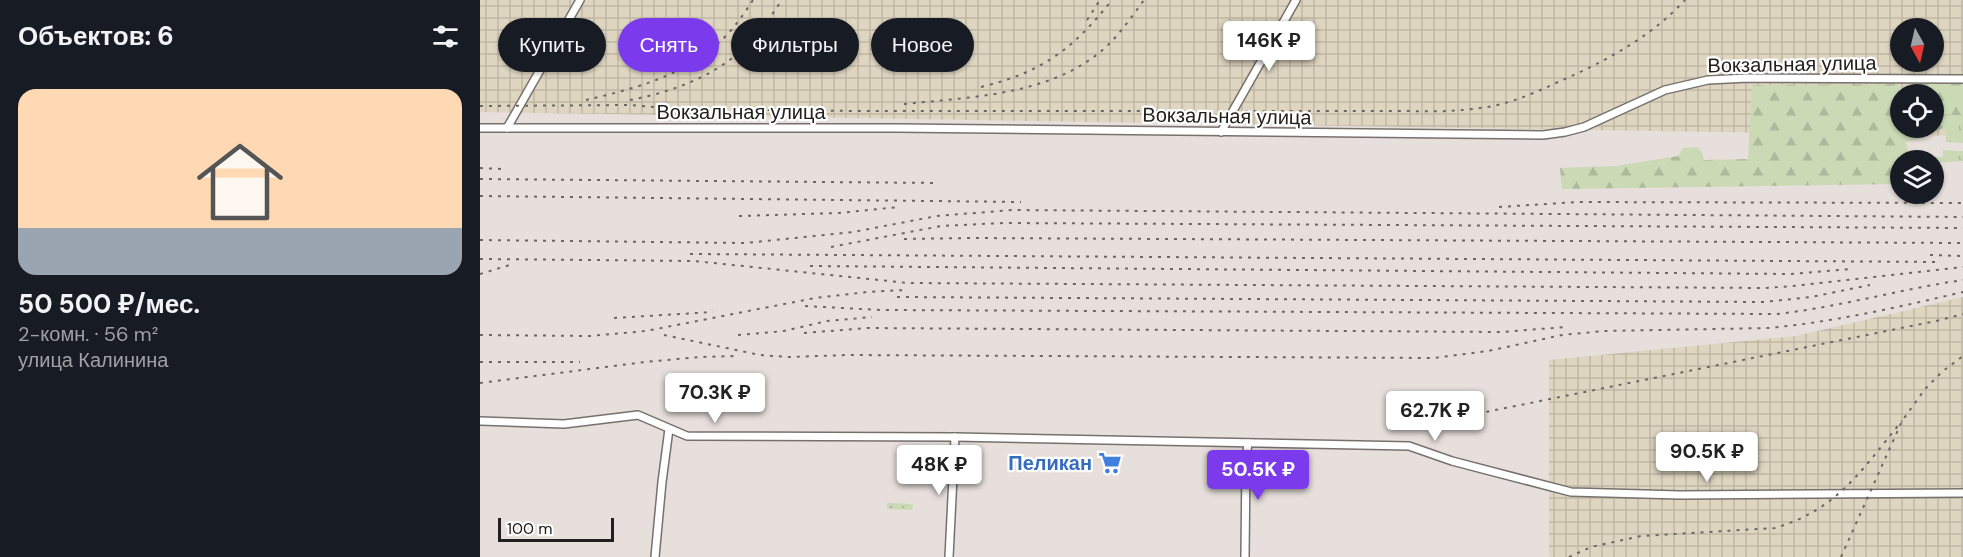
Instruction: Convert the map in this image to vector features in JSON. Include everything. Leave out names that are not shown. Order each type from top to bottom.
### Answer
[{"type":"street","points":[[507,128],[580,0]]},
{"type":"street","points":[[1221,132],[1296,0]]},
{"type":"street","name":"Вокзальная улица","points":[[480,128],[896,128],[1543,135],[1584,127],[1665,90],[1708,80],[1748,78],[1963,79]]},
{"type":"street","points":[[480,421],[564,424],[638,415],[687,436],[955,437],[1409,446],[1452,461],[1572,492],[1680,495],[1963,493]]},
{"type":"street","points":[[655,557],[669,429]]},
{"type":"street","points":[[949,557],[955,437]]},
{"type":"street","points":[[1245,557],[1248,443]]},
{"type":"shaded area","points":[[480,0],[1963,0],[1963,136],[1944,136],[1944,84],[1890,84],[1890,135],[480,112]]},
{"type":"shaded area","points":[[1963,297],[1963,557],[1549,557],[1549,360],[1796,336]]},
{"type":"green space","points":[[1963,83],[1963,116],[1945,114],[1944,127],[1944,84],[1917,84]]},
{"type":"green space","points":[[1890,84],[1890,138],[1922,138],[1906,142],[1908,150],[1890,150],[1890,184],[1562,189],[1560,168],[1616,166],[1678,156],[1683,148],[1697,147],[1702,152],[1704,160],[1748,159],[1752,85]]},
{"type":"green space","points":[[1945,114],[1963,116],[1963,143],[1946,142]]},
{"type":"green space","points":[[1944,150],[1963,151],[1963,161],[1944,162]]},
{"type":"green space","points":[[887,503],[913,504],[912,510],[887,509]]},
{"type":"railway","points":[[586,100],[636,87],[686,67],[725,37],[753,0]]},
{"type":"railway","points":[[630,100],[686,84],[726,63],[756,35],[782,0]]},
{"type":"railway","points":[[1087,20],[1100,0]]},
{"type":"railway","points":[[981,87],[1022,74],[1055,56],[1084,32],[1112,0]]},
{"type":"railway","points":[[904,104],[958,99],[1013,90],[1039,84],[1065,74],[1088,61],[1109,44],[1144,0]]},
{"type":"railway","points":[[480,106],[631,105],[676,109],[855,111],[1462,110],[1493,106],[1518,99],[1592,66],[1642,37],[1685,0]]},
{"type":"railway","points":[[480,168],[503,169]]},
{"type":"railway","points":[[480,179],[939,183]]},
{"type":"railway","points":[[480,196],[1021,202]]},
{"type":"railway","points":[[1499,207],[1578,202],[1963,203]]},
{"type":"railway","points":[[739,216],[839,213],[899,207]]},
{"type":"railway","points":[[480,240],[746,243],[853,232],[937,216],[1012,210],[1963,217]]},
{"type":"railway","points":[[831,247],[941,226],[1003,223],[1963,228]]},
{"type":"railway","points":[[904,239],[1963,243]]},
{"type":"railway","points":[[690,254],[1941,262]]},
{"type":"railway","points":[[1930,255],[1963,256]]},
{"type":"railway","points":[[480,259],[694,261],[908,283],[1766,288],[1963,267]]},
{"type":"railway","points":[[480,274],[513,264]]},
{"type":"railway","points":[[810,266],[1791,274],[1851,269]]},
{"type":"railway","points":[[805,306],[880,310],[1777,314],[1963,280]]},
{"type":"railway","points":[[897,297],[1764,302],[1811,297],[1870,285]]},
{"type":"railway","points":[[480,335],[590,336],[646,331],[815,298],[905,290]]},
{"type":"railway","points":[[664,335],[760,355],[789,357],[847,355],[1434,358],[1488,351],[1562,335],[1604,331],[1768,328],[1793,325],[1866,313],[1963,292]]},
{"type":"railway","points":[[614,318],[713,312]]},
{"type":"railway","points":[[1451,419],[1963,314]]},
{"type":"railway","points":[[738,335],[784,331],[827,321],[872,317]]},
{"type":"railway","points":[[804,333],[868,328],[1501,332],[1566,327]]},
{"type":"railway","points":[[480,383],[645,362],[736,356]]},
{"type":"railway","points":[[1841,557],[1902,421],[1925,389],[1963,356]]},
{"type":"railway","points":[[480,362],[580,362]]},
{"type":"railway","points":[[1569,557],[1591,547],[1641,536],[1775,528],[1797,520],[1816,510],[1848,485],[1902,421]]},
{"type":"place","name":"Пеликан","points":[[1110,463]]}]
